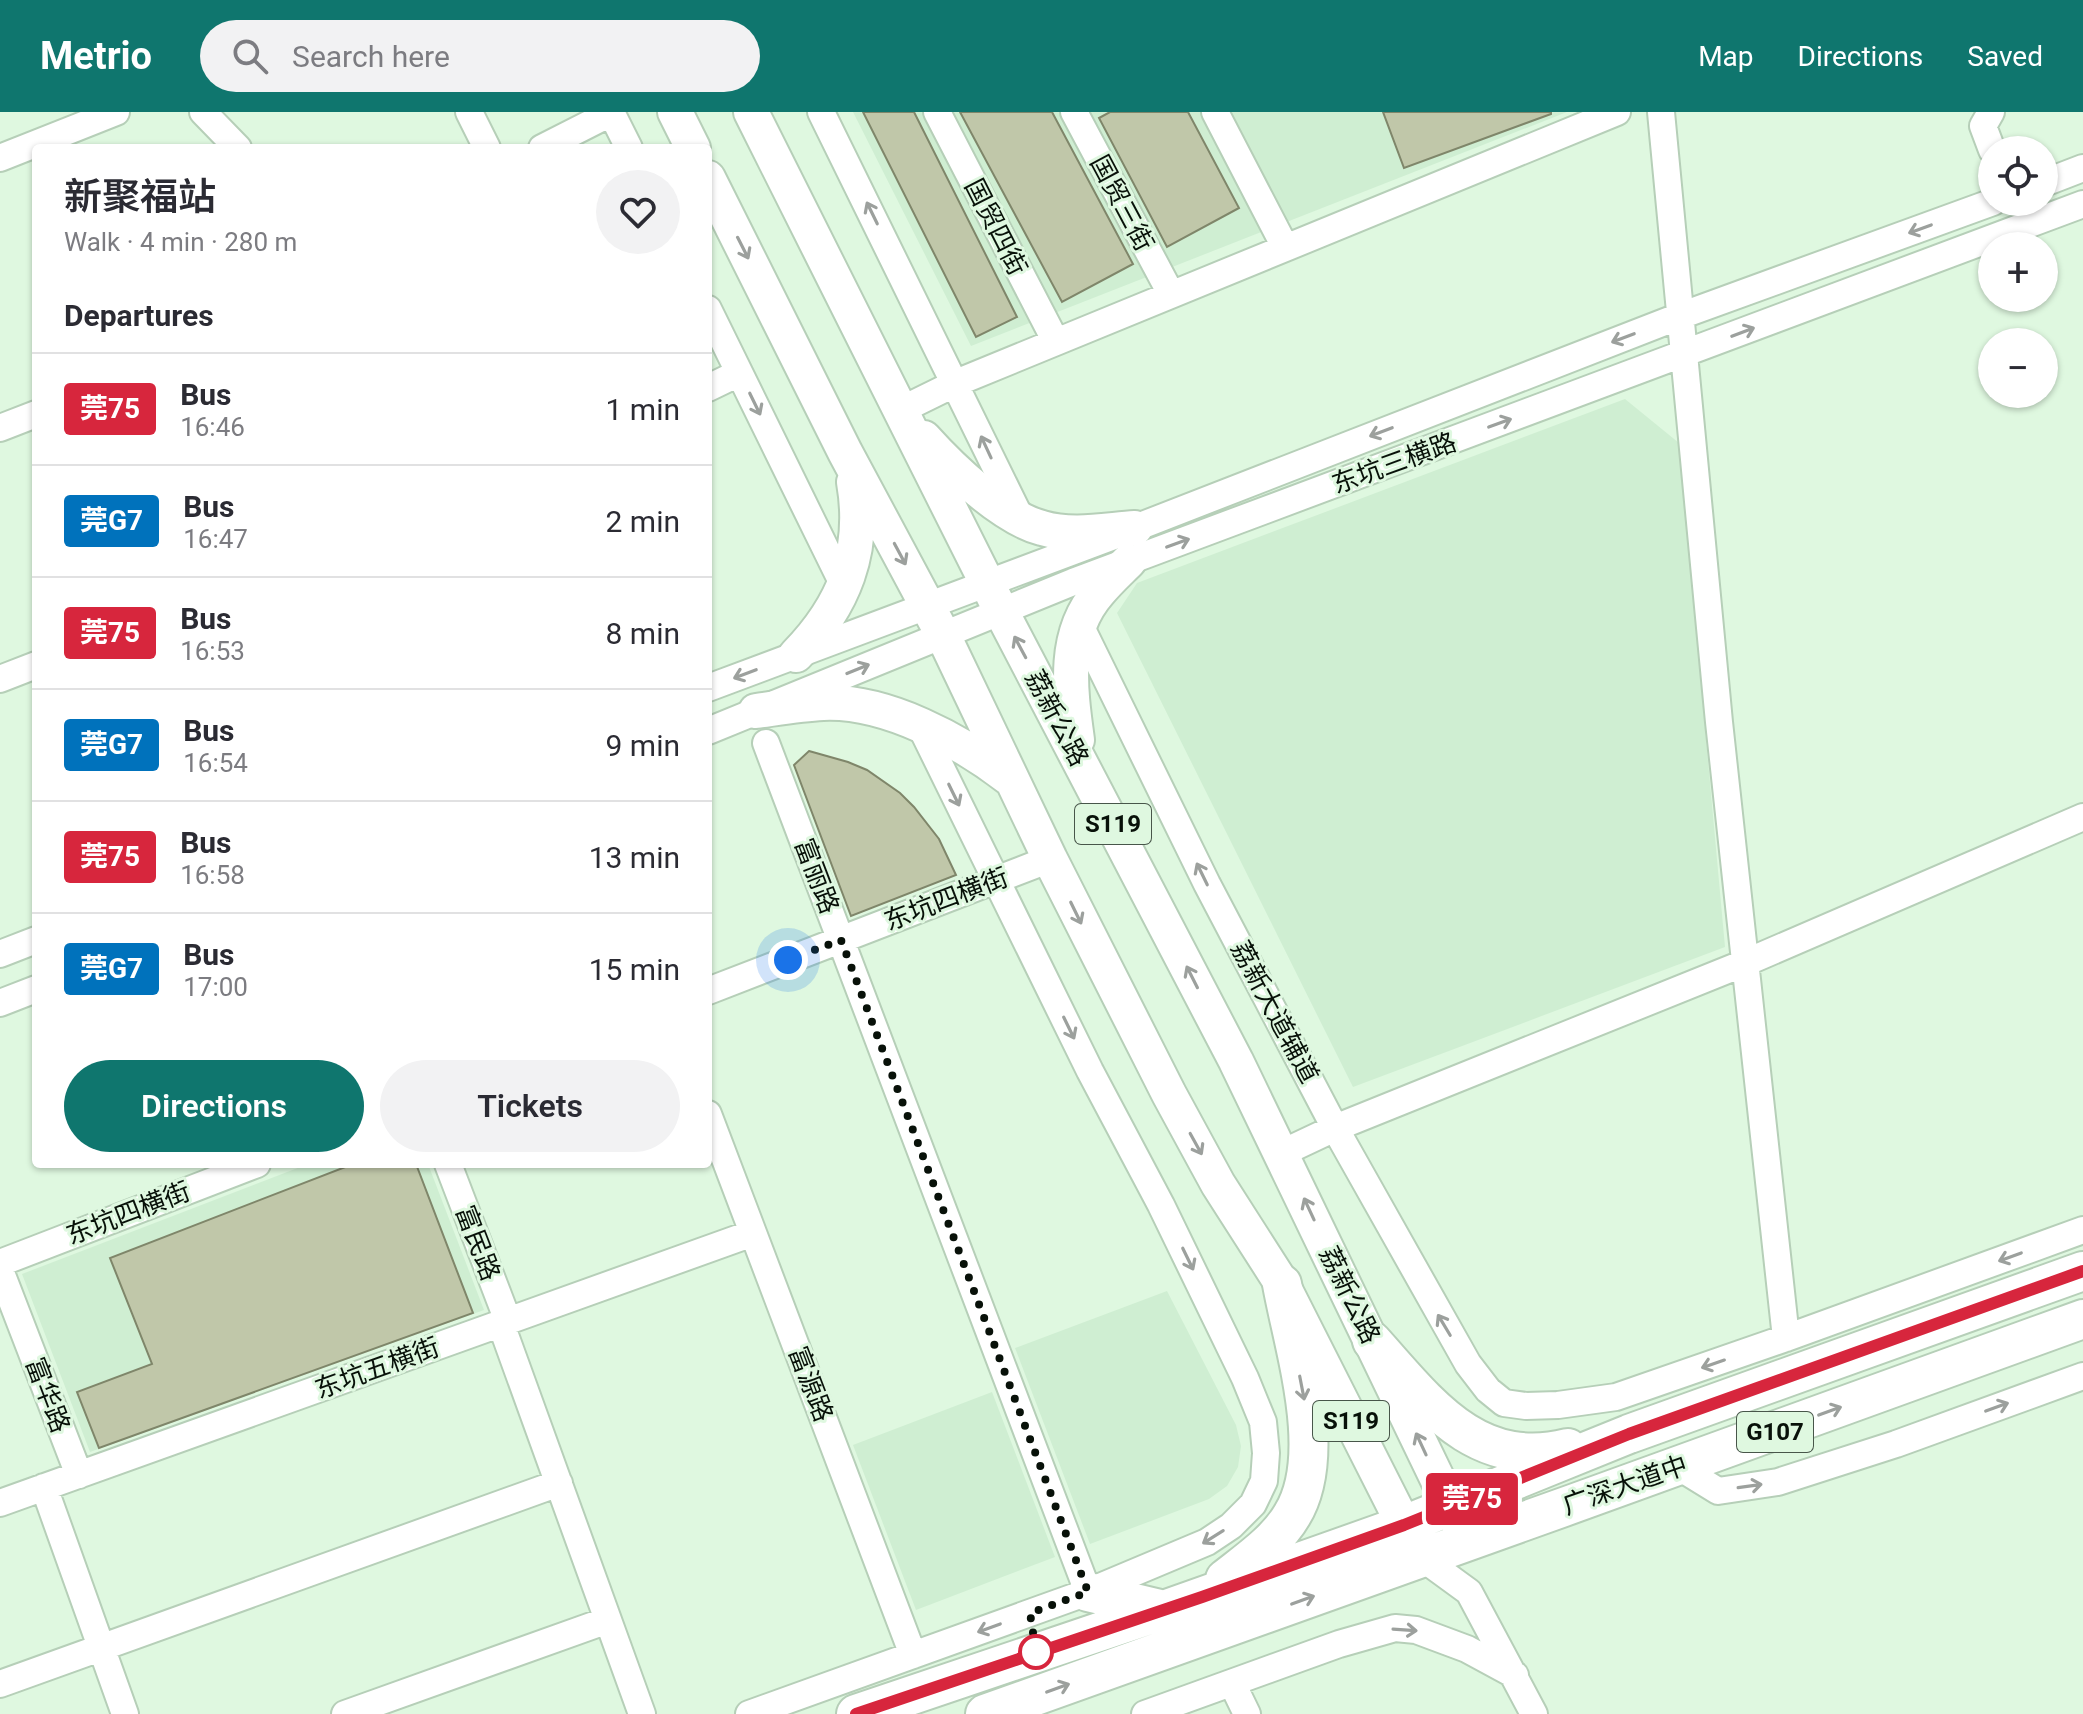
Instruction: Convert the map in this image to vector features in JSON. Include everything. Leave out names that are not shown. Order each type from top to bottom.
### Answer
[{"type":"highway","name":"广深大道中","points":[[1459,1524],[1629,1434],[2083,1271]]},
{"type":"highway","points":[[1202,1597],[1271,1542],[1292,1516],[1301,1497],[1310,1431],[1282,1284]]},
{"type":"highway","name":"广深大道中","points":[[985,1714],[1459,1524],[1679,1467],[2083,1319]]},
{"type":"highway","points":[[1372,1341],[1452,1425],[1492,1447],[1547,1453],[1629,1434]]},
{"type":"highway","name":"广深大道中","points":[[856,1714],[1202,1597],[1413,1541]]},
{"type":"highway","points":[[1088,1592],[1164,1610]]},
{"type":"main road","points":[[675,112],[691,144]]},
{"type":"main road","name":"荔新公路","points":[[751,112],[994,598],[1282,1153],[1459,1524]]},
{"type":"main road","name":"S119","points":[[712,186],[851,462],[943,635],[1050,859],[1197,1146],[1282,1284],[1413,1541]]},
{"type":"main road","points":[[899,411],[968,482],[1004,509],[1040,528],[1132,545],[1079,623],[1074,640],[1070,665],[1071,697],[1081,764]]},
{"type":"main road","points":[[796,655],[825,624],[856,550],[859,518],[851,462]]},
{"type":"main road","points":[[761,727],[826,702],[864,707],[951,738],[986,759],[1012,780]]},
{"type":"street","points":[[35,144],[116,112]]},
{"type":"street","points":[[203,112],[234,144]]},
{"type":"street","points":[[469,112],[485,144]]},
{"type":"street","points":[[550,144],[611,112],[627,144]]},
{"type":"street","points":[[821,112],[1020,517]]},
{"type":"street","name":"国贸四街","points":[[937,112],[1056,342]]},
{"type":"street","name":"国贸三街","points":[[1074,112],[1171,294]]},
{"type":"street","points":[[1215,112],[1285,247]]},
{"type":"street","points":[[899,411],[956,383],[1617,112]]},
{"type":"street","points":[[1661,112],[1719,722],[1786,1338],[2083,1230]]},
{"type":"street","points":[[1987,136],[1983,126],[1991,112]]},
{"type":"street","points":[[0,158],[32,145]]},
{"type":"street","points":[[2058,178],[2083,168]]},
{"type":"street","name":"东坑三横路","points":[[1132,545],[1684,354],[2083,204]]},
{"type":"street","name":"东坑三横路","points":[[712,731],[761,727],[943,635],[994,598],[1132,545],[1680,316],[1978,207]]},
{"type":"street","points":[[712,317],[843,584]]},
{"type":"street","points":[[712,386],[739,373]]},
{"type":"street","points":[[0,428],[32,416]]},
{"type":"street","name":"东坑三横路","points":[[712,686],[927,604],[994,598]]},
{"type":"street","name":"荔新大道辅道","points":[[1079,623],[1207,884],[1335,1128],[1435,1309],[1468,1364],[1488,1390],[1504,1403],[1526,1406],[1616,1397],[1786,1338]]},
{"type":"street","points":[[0,679],[32,667]]},
{"type":"street","points":[[749,1714],[1088,1592],[1207,1542],[1231,1526],[1253,1504],[1264,1481],[1266,1453],[1263,1422],[1245,1378],[920,725]]},
{"type":"street","name":"富丽路","points":[[761,727],[1088,1592]]},
{"type":"street","points":[[1282,1153],[1335,1128],[1747,962],[2083,817]]},
{"type":"street","name":"东坑四横街","points":[[712,989],[1050,859]]},
{"type":"street","points":[[0,954],[32,942]]},
{"type":"street","points":[[0,1003],[32,991]]},
{"type":"street","name":"富源路","points":[[712,1125],[913,1655]]},
{"type":"street","name":"东坑四横街","points":[[0,1263],[247,1168]]},
{"type":"street","name":"富民路","points":[[449,1168],[642,1714]]},
{"type":"street","name":"东坑五横街","points":[[0,1503],[753,1233]]},
{"type":"street","name":"富华路","points":[[0,1270],[79,1475]]},
{"type":"street","points":[[1679,1467],[1718,1491],[1778,1482],[1896,1444],[2083,1376]]},
{"type":"street","points":[[0,1684],[559,1483]]},
{"type":"street","points":[[44,1487],[125,1714]]},
{"type":"street","points":[[1459,1524],[1469,1592]]},
{"type":"street","points":[[1413,1541],[1469,1592],[1534,1714]]},
{"type":"street","points":[[345,1714],[608,1620]]},
{"type":"street","points":[[1145,1714],[1339,1644],[1395,1628],[1416,1630],[1454,1644],[1515,1675]]},
{"type":"street","points":[[1232,1683],[1247,1714]]},
{"type":"shaded area","points":[[853,112],[1567,112],[971,346]]},
{"type":"shaded area","points":[[1625,399],[1679,443],[1725,947],[1353,1087],[1117,613],[1137,583]]},
{"type":"shaded area","points":[[298,1168],[430,1168],[484,1310],[90,1452],[22,1274]]},
{"type":"shaded area","points":[[1167,1291],[1236,1425],[1241,1446],[1238,1467],[1227,1486],[1209,1499],[1090,1544],[1015,1348]]},
{"type":"shaded area","points":[[992,1392],[1055,1557],[916,1610],[853,1445]]},
{"type":"building","points":[[863,112],[914,112],[1017,317],[976,337]]},
{"type":"building","points":[[960,112],[1052,112],[1133,264],[1062,302]]},
{"type":"building","points":[[1110,112],[1188,112],[1239,208],[1167,247],[1099,118]]},
{"type":"building","points":[[1383,112],[1551,112],[1551,114],[1404,168]]},
{"type":"building","points":[[809,751],[867,770],[900,793],[939,839],[956,875],[851,916],[794,765]]},
{"type":"building","points":[[343,1168],[418,1168],[473,1313],[99,1448],[77,1392],[152,1364],[110,1258]]},
{"type":"bus line","name":"莞75","points":[[856,1714],[1404,1525],[1629,1434],[2083,1271]]},
{"type":"route","points":[[788,960],[841,940],[1088,1592],[1030,1613],[1036,1652]]}]
